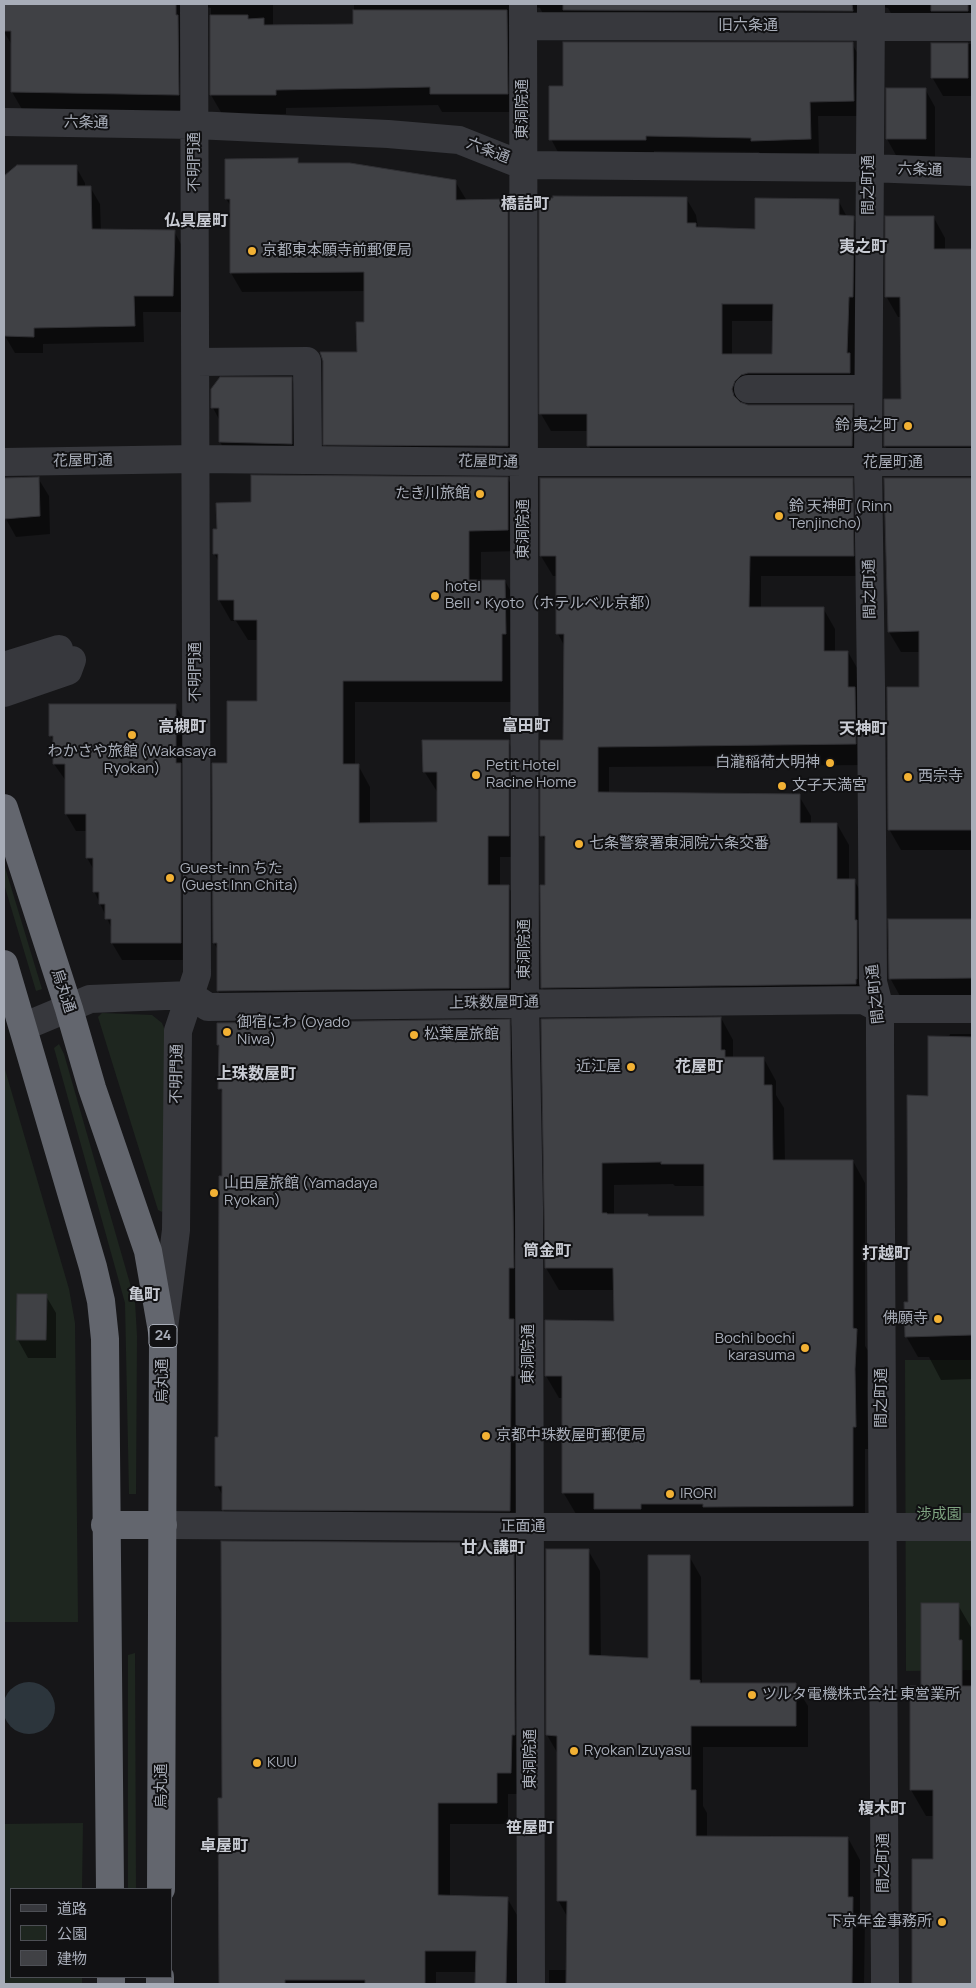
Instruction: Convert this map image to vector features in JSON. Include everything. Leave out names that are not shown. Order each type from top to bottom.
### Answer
[{"type":"highway","name":"烏丸通","points":[[4,808],[69,1008],[92,1088],[148,1251],[163,1337],[161,1888]]},
{"type":"highway","points":[[4,964],[93,1267],[101,1301],[105,1339],[105,1525],[110,1888]]},
{"type":"highway","points":[[105,1525],[163,1525]]},
{"type":"street","name":"不明門通","points":[[163,1337],[176,1230],[178,1031],[197,974],[194,4]]},
{"type":"street","name":"旧六条通","points":[[523,15],[871,15],[972,27]]},
{"type":"street","name":"東洞院通","points":[[523,15],[525,1003],[529,1207],[531,1984]]},
{"type":"street","name":"間之町通","points":[[871,15],[868,463],[872,982],[880,1008],[884,1984]]},
{"type":"street","name":"六条通","points":[[4,122],[195,125],[388,134],[458,140],[496,153],[522,165],[869,168],[972,172]]},
{"type":"street","points":[[196,362],[307,361],[308,460]]},
{"type":"street","points":[[748,389],[868,389]]},
{"type":"street","name":"花屋町通","points":[[4,462],[196,459],[523,462],[972,462]]},
{"type":"street","points":[[4,666],[66,655],[68,671],[4,693]]},
{"type":"street","points":[[23,1027],[90,999],[190,995]]},
{"type":"street","name":"上珠数屋町通","points":[[190,995],[208,1007],[863,1000],[880,1008],[972,1009]]},
{"type":"street","name":"正面通","points":[[163,1525],[972,1527]]},
{"type":"green space","points":[[4,864],[42,989],[36,991],[4,884]]},
{"type":"green space","points":[[102,1013],[152,1015],[162,1023],[166,1033],[165,1208],[162,1212],[158,1210],[98,1017]]},
{"type":"green space","points":[[59,1044],[64,1054],[135,1301],[137,1336],[136,1494],[129,1494],[125,1303],[54,1048]]},
{"type":"green space","points":[[4,1066],[69,1289],[75,1323],[78,1622],[4,1622]]},
{"type":"green space","name":"渉成園","points":[[905,1360],[972,1360],[972,1670],[906,1671]]},
{"type":"green space","points":[[135,1653],[136,1888],[128,1888],[128,1655]]},
{"type":"green space","points":[[83,1823],[82,1888],[10,1888],[10,1978],[82,1978],[82,1984],[4,1984],[4,1824]]},
{"type":"shaded area","points":[[29,1682],[39,1684],[47,1690],[53,1698],[55,1708],[53,1718],[47,1726],[39,1732],[29,1734],[19,1732],[11,1726],[5,1718],[3,1708],[5,1698],[11,1690],[19,1684]]},
{"type":"building","points":[[4,4],[176,4],[176,15],[178,15],[179,95],[11,92],[11,31],[4,31]]},
{"type":"building","points":[[563,4],[852,4],[853,11],[563,10]]},
{"type":"building","points":[[931,4],[968,4],[968,11],[931,11]]},
{"type":"building","points":[[353,10],[507,10],[508,94],[430,94],[430,87],[276,90],[276,95],[210,95],[210,15],[248,15],[248,19],[264,18],[264,25],[353,24]]},
{"type":"building","points":[[563,42],[853,42],[854,101],[810,102],[811,139],[751,141],[751,138],[646,136],[646,140],[549,140],[549,86],[563,86]]},
{"type":"building","points":[[931,43],[968,43],[968,78],[931,78]]},
{"type":"building","points":[[886,88],[926,88],[926,139],[886,139]]},
{"type":"building","points":[[298,158],[298,163],[350,163],[456,180],[456,200],[508,199],[508,446],[323,445],[323,361],[320,352],[357,352],[356,322],[364,322],[364,272],[230,273],[230,199],[225,199],[225,159]]},
{"type":"building","points":[[17,165],[77,165],[77,186],[91,186],[92,229],[175,230],[173,296],[134,296],[135,326],[34,328],[34,337],[4,336],[4,176]]},
{"type":"building","points":[[553,196],[687,197],[687,223],[696,223],[696,227],[755,229],[755,198],[839,199],[839,215],[854,216],[853,297],[849,297],[847,353],[850,353],[850,373],[748,373],[741,375],[735,381],[732,389],[734,396],[740,402],[748,405],[853,405],[852,446],[587,446],[587,414],[539,414],[539,198],[553,198]],"holes":[[[722,304],[773,304],[772,354],[722,354]]]},
{"type":"building","points":[[885,216],[934,216],[934,249],[972,249],[972,446],[884,446],[884,399],[901,399],[900,297],[885,297]]},
{"type":"building","points":[[220,377],[292,377],[292,444],[219,442],[219,408],[211,408],[211,389]]},
{"type":"building","points":[[251,475],[508,477],[508,530],[469,531],[469,580],[505,580],[506,634],[502,634],[502,681],[343,681],[343,764],[359,764],[359,823],[437,822],[437,772],[423,772],[422,740],[509,740],[509,836],[488,836],[488,885],[509,885],[509,988],[217,991],[217,943],[213,943],[212,763],[227,763],[227,701],[257,701],[257,620],[234,620],[234,600],[218,600],[218,554],[213,554],[213,529],[217,529],[216,503],[251,502]]},
{"type":"building","points":[[39,477],[40,516],[4,519],[4,478]]},
{"type":"building","points":[[540,478],[853,478],[854,556],[750,556],[749,607],[824,607],[824,651],[848,651],[848,687],[855,687],[856,744],[598,747],[598,792],[800,794],[800,823],[837,823],[837,879],[855,879],[855,920],[857,920],[856,984],[541,988],[540,885],[545,885],[545,836],[540,836],[540,740],[563,740],[564,634],[556,634],[556,556],[540,556]]},
{"type":"building","points":[[884,478],[972,478],[972,830],[888,830],[887,687],[919,687],[919,631],[888,632]]},
{"type":"building","points":[[49,704],[176,704],[176,763],[181,763],[181,943],[111,943],[111,919],[105,919],[105,904],[99,904],[99,892],[93,892],[93,858],[86,858],[86,814],[65,814],[65,764],[53,764],[53,736],[49,736]]},
{"type":"building","points":[[888,919],[972,919],[972,978],[889,979]]},
{"type":"building","points":[[721,1017],[721,1050],[725,1050],[725,1057],[764,1057],[764,1085],[772,1085],[773,1160],[853,1160],[853,1328],[857,1329],[855,1369],[856,1427],[853,1427],[853,1506],[703,1507],[703,1504],[641,1504],[641,1509],[594,1509],[594,1493],[562,1493],[562,1376],[545,1376],[545,1320],[614,1321],[613,1268],[545,1268],[541,1019]],"holes":[[[661,1162],[661,1164],[704,1164],[704,1216],[648,1216],[648,1214],[602,1213],[602,1163]]]},
{"type":"building","points":[[510,1019],[514,1268],[509,1268],[509,1319],[514,1319],[514,1376],[511,1376],[510,1511],[222,1510],[222,1486],[215,1486],[215,1437],[218,1437],[219,1176],[222,1176],[222,1089],[218,1089],[219,1045],[217,1045],[217,1023]]},
{"type":"building","points":[[928,1036],[972,1037],[972,1335],[905,1337],[904,1302],[908,1302],[907,1095],[928,1096]]},
{"type":"building","points":[[17,1294],[47,1294],[46,1340],[16,1340]]},
{"type":"building","points":[[221,1541],[510,1543],[511,1549],[514,1549],[515,1735],[512,1735],[511,1773],[497,1773],[497,1803],[438,1803],[438,1895],[508,1897],[506,1984],[475,1984],[476,1951],[425,1951],[425,1984],[365,1984],[365,1980],[285,1980],[285,1984],[219,1984],[218,1798],[222,1798]]},
{"type":"building","points":[[546,1549],[589,1549],[589,1655],[648,1658],[648,1555],[690,1555],[690,1680],[700,1680],[700,1683],[796,1683],[796,1726],[691,1726],[691,1790],[696,1790],[696,1836],[848,1837],[848,1897],[853,1897],[852,1984],[566,1984],[567,1901],[557,1901],[557,1736],[546,1735]]},
{"type":"building","points":[[921,1603],[959,1603],[959,1640],[962,1640],[962,1686],[972,1686],[972,1984],[912,1984],[912,1859],[933,1859],[933,1790],[910,1790],[910,1686],[921,1686]]},
{"type":"place","name":"京都東本願寺前郵便局","points":[[252,251]]},
{"type":"place","name":"鈴 夷之町","points":[[908,426]]},
{"type":"place","name":"たき川旅館","points":[[480,494]]},
{"type":"place","name":"鈴 天神町 (Rinn Tenjincho)","points":[[779,516]]},
{"type":"place","name":"hotel Bell・Kyoto（ホテルベル京都）","points":[[435,596]]},
{"type":"place","name":"わかさや旅館 (Wakasaya Ryokan)","points":[[132,735]]},
{"type":"place","name":"白瀧稲荷大明神","points":[[830,763]]},
{"type":"place","name":"Petit Hotel Racine Home","points":[[476,775]]},
{"type":"place","name":"西宗寺","points":[[908,777]]},
{"type":"place","name":"文子天満宮","points":[[782,786]]},
{"type":"place","name":"七条警察署東洞院六条交番","points":[[579,844]]},
{"type":"place","name":"Guest-inn ちた (Guest Inn Chita)","points":[[170,878]]},
{"type":"place","name":"御宿にわ (Oyado Niwa)","points":[[227,1032]]},
{"type":"place","name":"松葉屋旅館","points":[[414,1035]]},
{"type":"place","name":"近江屋","points":[[631,1067]]},
{"type":"place","name":"山田屋旅館 (Yamadaya Ryokan)","points":[[214,1193]]},
{"type":"place","name":"佛願寺","points":[[938,1319]]},
{"type":"place","name":"Bochi bochi karasuma","points":[[805,1348]]},
{"type":"place","name":"京都中珠数屋町郵便局","points":[[486,1436]]},
{"type":"place","name":"IRORI","points":[[670,1494]]},
{"type":"place","name":"ツルタ電機株式会社 東営業所","points":[[752,1695]]},
{"type":"place","name":"Ryokan Izuyasu","points":[[574,1751]]},
{"type":"place","name":"KUU","points":[[257,1763]]},
{"type":"place","name":"下京年金事務所","points":[[942,1922]]},
{"type":"district","name":"橋詰町","points":[[525,205]]},
{"type":"district","name":"仏具屋町","points":[[196,222]]},
{"type":"district","name":"夷之町","points":[[863,248]]},
{"type":"district","name":"富田町","points":[[526,727]]},
{"type":"district","name":"高槻町","points":[[182,728]]},
{"type":"district","name":"天神町","points":[[863,730]]},
{"type":"district","name":"花屋町","points":[[699,1068]]},
{"type":"district","name":"上珠数屋町","points":[[256,1075]]},
{"type":"district","name":"筒金町","points":[[547,1252]]},
{"type":"district","name":"打越町","points":[[886,1255]]},
{"type":"district","name":"亀町","points":[[144,1296]]},
{"type":"district","name":"廿人講町","points":[[493,1549]]},
{"type":"district","name":"榎木町","points":[[882,1810]]},
{"type":"district","name":"笹屋町","points":[[530,1829]]},
{"type":"district","name":"卓屋町","points":[[224,1847]]}]
